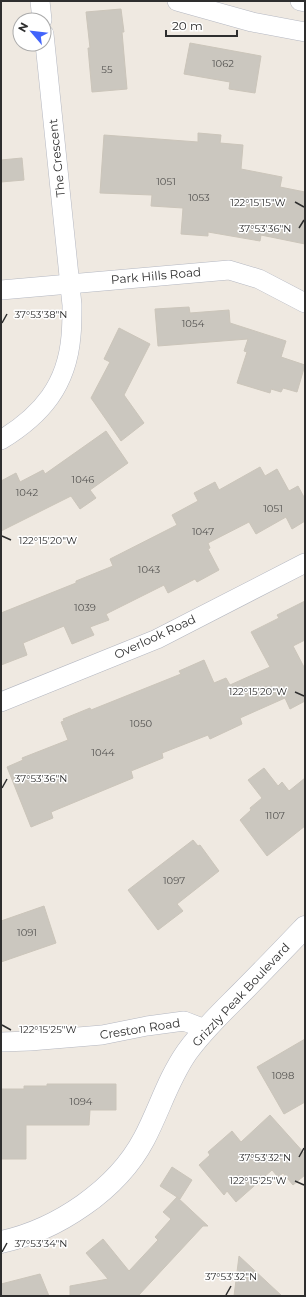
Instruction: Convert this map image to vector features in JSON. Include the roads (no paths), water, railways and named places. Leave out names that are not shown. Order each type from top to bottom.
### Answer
[{"type":"street","points":[[40,1],[41,12]]},
{"type":"street","points":[[177,1],[252,22],[305,32]]},
{"type":"street","points":[[300,1],[305,2]]},
{"type":"street","name":"The Crescent","points":[[1,440],[30,420],[50,399],[61,378],[68,358],[71,337],[72,305],[46,52]]},
{"type":"street","name":"Park Hills Road","points":[[1,290],[229,270],[259,279],[305,303]]},
{"type":"street","name":"Overlook Road","points":[[1,702],[157,639],[305,563]]},
{"type":"street","name":"Grizzly Peak Boulevard","points":[[1,1242],[51,1225],[89,1201],[127,1165],[144,1139],[162,1097],[186,1053],[205,1029],[305,927]]},
{"type":"street","name":"Creston Road","points":[[1,1042],[102,1035],[147,1026],[184,1021],[205,1029]]}]
